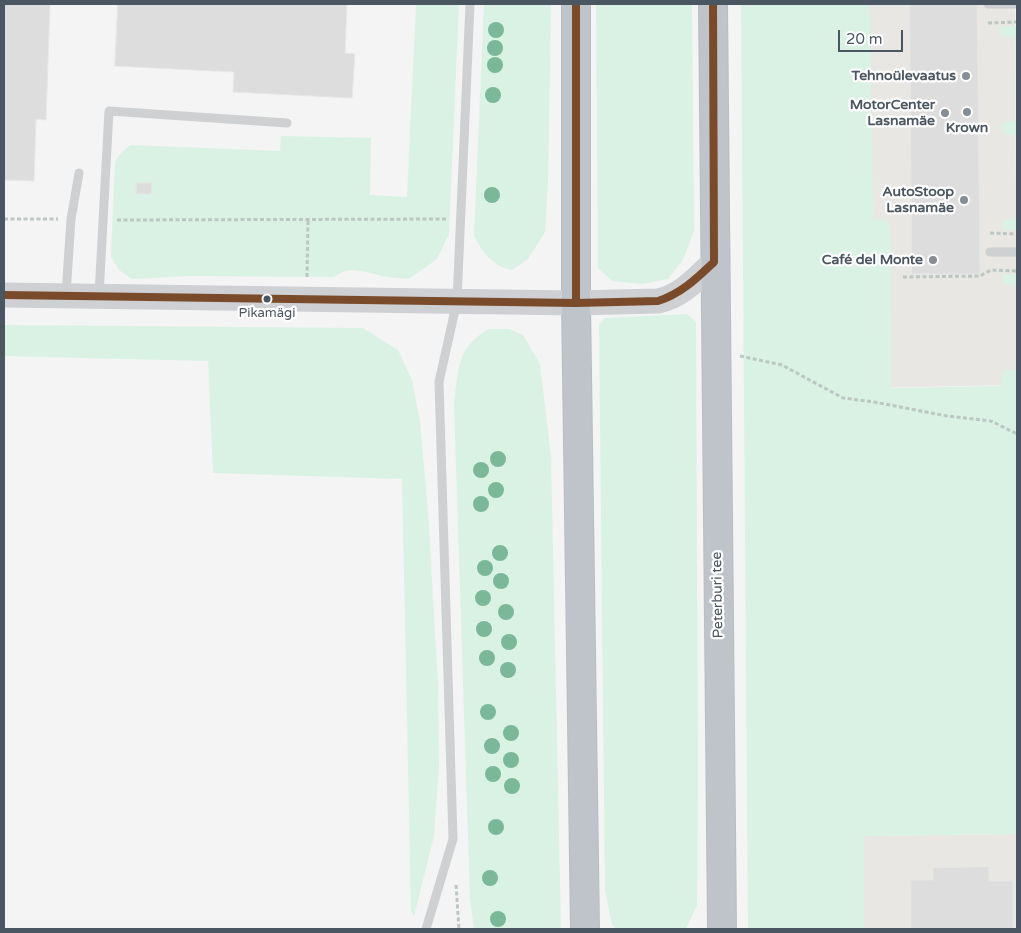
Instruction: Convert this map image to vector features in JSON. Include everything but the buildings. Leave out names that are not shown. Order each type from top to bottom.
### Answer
[{"type":"highway","points":[[576,4],[576,303],[584,929]]},
{"type":"highway","name":"Peterburi tee","points":[[713,4],[714,262],[722,929]]},
{"type":"highway","points":[[583,895],[598,929]]},
{"type":"highway","points":[[705,929],[722,898]]},
{"type":"street","points":[[4,295],[576,303],[658,302],[670,299],[682,292],[714,262]]},
{"type":"lane","points":[[426,929],[453,839],[439,382],[458,301],[470,4]]},
{"type":"lane","points":[[988,4],[1017,4]]},
{"type":"lane","points":[[99,295],[109,111],[286,122]]},
{"type":"lane","points":[[66,295],[70,219],[79,173]]},
{"type":"lane","points":[[990,252],[1017,252]]},
{"type":"path","points":[[988,23],[1017,22]]},
{"type":"path","points":[[4,219],[70,219]]},
{"type":"path","points":[[102,219],[461,220]]},
{"type":"path","points":[[308,220],[306,280],[316,280]]},
{"type":"path","points":[[990,234],[1017,234]]},
{"type":"path","points":[[903,277],[980,276],[991,270],[1017,270]]},
{"type":"path","points":[[715,350],[782,365],[843,398],[947,416],[991,421],[1017,434]]},
{"type":"shaded area","points":[[862,4],[1015,4],[1017,385],[861,388]]},
{"type":"shaded area","points":[[1017,834],[1017,929],[864,929],[864,836]]},
{"type":"green space","points":[[416,4],[459,4],[449,234],[437,259],[409,279],[350,270],[334,277],[189,276],[132,279],[119,270],[111,257],[115,162],[130,145],[280,151],[281,136],[371,138],[370,195],[407,197]]},
{"type":"green space","points":[[484,4],[551,4],[548,184],[545,232],[528,259],[512,270],[499,265],[489,258],[474,236]]},
{"type":"green space","points":[[596,4],[692,4],[694,231],[683,260],[668,279],[642,284],[612,281],[598,268]]},
{"type":"green space","points":[[741,4],[870,4],[873,219],[886,220],[890,225],[891,388],[1002,386],[1003,370],[1017,370],[1017,834],[864,836],[864,929],[748,929]]},
{"type":"green space","points":[[1017,26],[1017,207],[1016,135],[1004,135],[1001,125],[1004,122],[1016,121],[1015,37],[1000,36],[999,27]]},
{"type":"green space","points":[[1017,219],[1017,230],[1003,230],[1002,220]]},
{"type":"green space","points":[[1003,274],[1017,274],[1017,285],[1003,284]]},
{"type":"green space","points":[[687,314],[696,322],[697,905],[686,929],[616,929],[612,925],[605,890],[599,325],[605,318]]},
{"type":"green space","points":[[4,325],[363,328],[398,350],[412,380],[420,422],[428,511],[438,684],[439,765],[434,836],[414,916],[411,911],[402,479],[213,473],[208,361],[4,356]]},
{"type":"green space","points":[[488,329],[509,329],[523,335],[540,364],[551,457],[561,929],[474,929],[470,899],[454,403],[459,369],[464,352],[478,336]]},
{"type":"transit line","points":[[576,4],[576,303]]},
{"type":"transit line","points":[[4,295],[576,303],[658,301],[666,298],[688,285],[714,262],[713,4]]},
{"type":"place","name":"Tehnoülevaatus","points":[[966,76]]},
{"type":"place","name":"Krown","points":[[967,112]]},
{"type":"place","name":"MotorCenter Lasnamäe","points":[[945,113]]},
{"type":"place","name":"AutoStoop Lasnamäe","points":[[964,200]]},
{"type":"place","name":"Café del Monte","points":[[933,260]]},
{"type":"place","name":"Pikamägi","points":[[267,299]]}]
